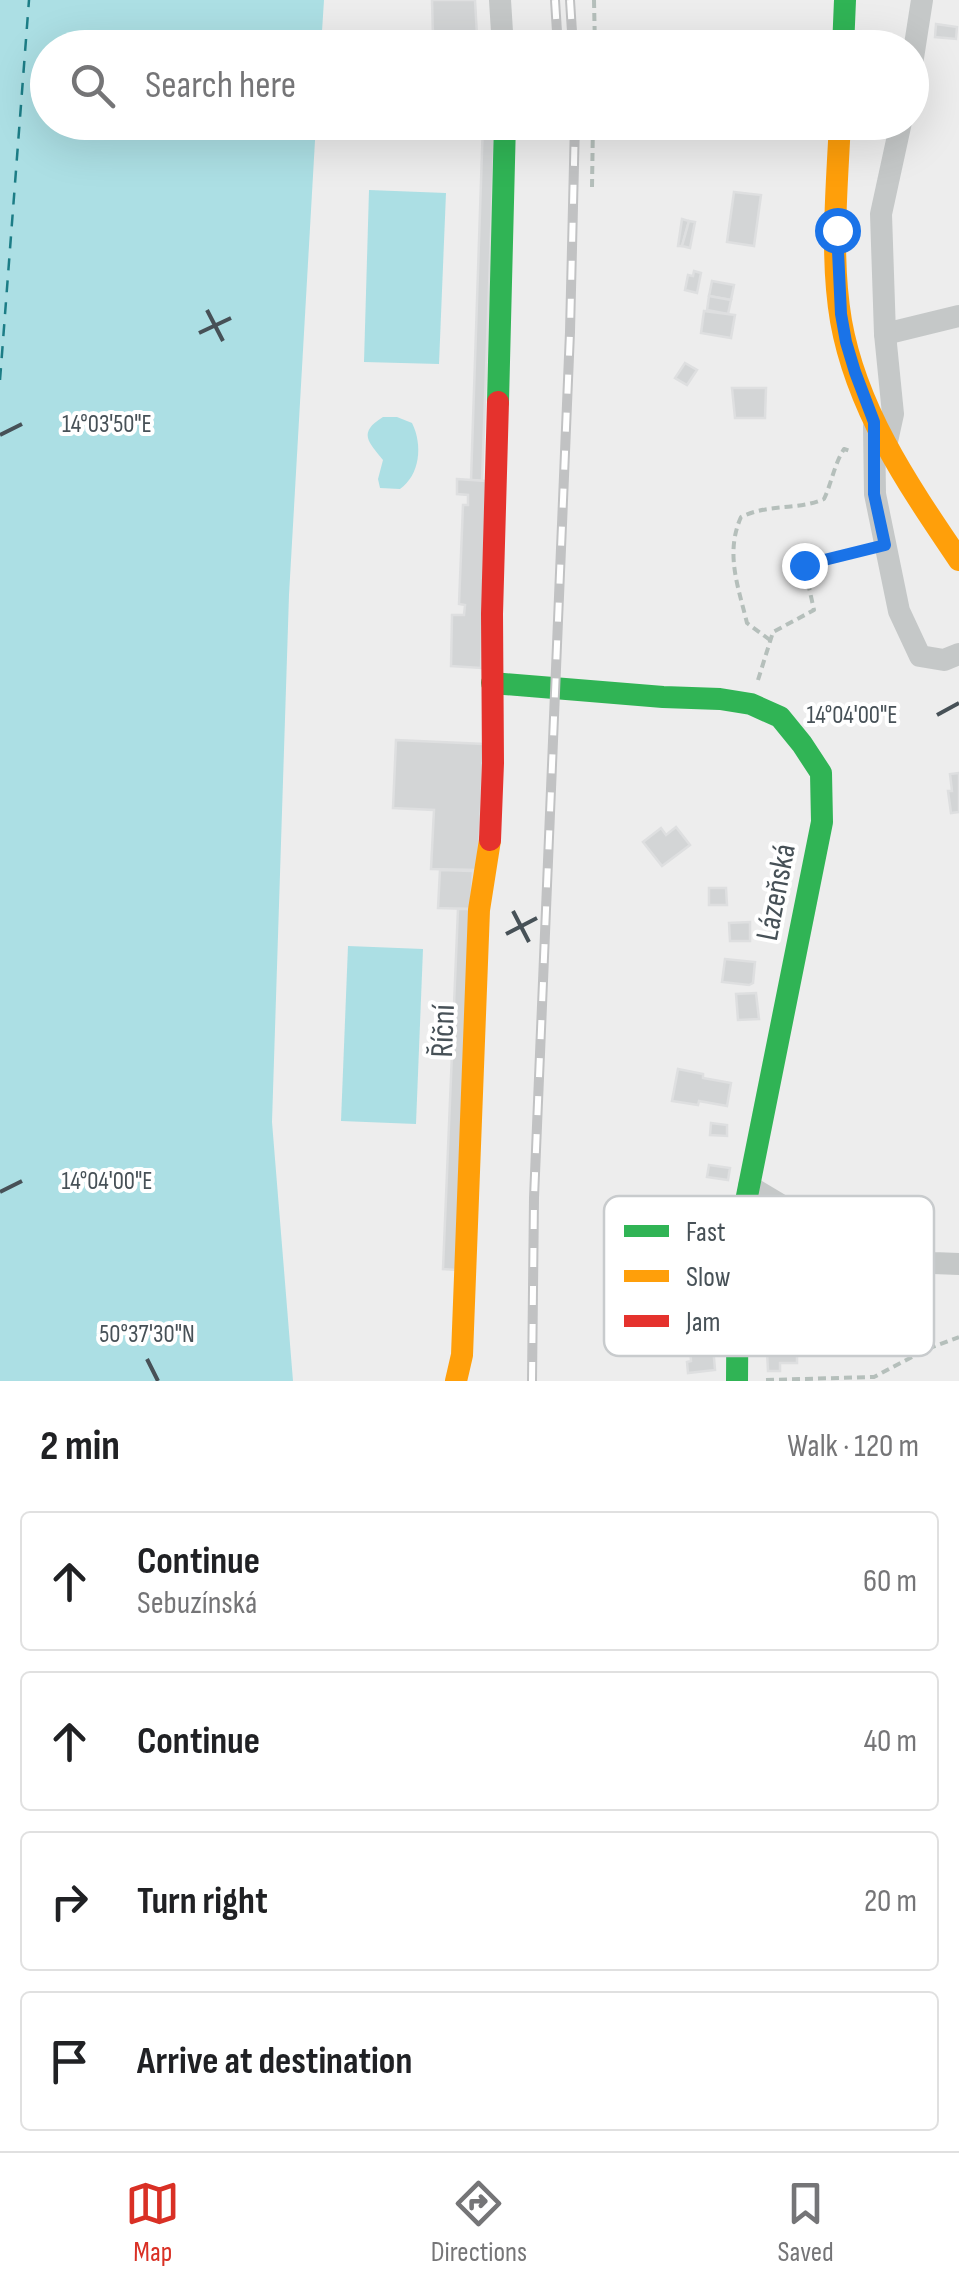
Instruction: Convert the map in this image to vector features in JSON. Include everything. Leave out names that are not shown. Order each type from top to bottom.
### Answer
[{"type":"street","points":[[500,0],[502,30]]},
{"type":"street","points":[[844,30],[845,0]]},
{"type":"street","points":[[917,30],[922,0]]},
{"type":"street","name":"Říční","points":[[456,1381],[462,1355],[479,910],[488,872],[494,747],[492,684],[506,140]]},
{"type":"street","points":[[840,140],[837,230],[846,342],[874,422],[880,454],[959,560]]},
{"type":"street","points":[[897,140],[881,214],[884,334],[892,414],[874,494],[899,611],[920,656],[944,660],[959,654]]},
{"type":"street","points":[[884,334],[959,316]]},
{"type":"street","name":"Lázeňská","points":[[492,684],[751,704],[780,716],[821,772],[822,822],[747,1196]]},
{"type":"street","points":[[749,1186],[766,1196]]},
{"type":"street","name":"Lázeňská","points":[[736,1356],[736,1381]]},
{"type":"path","points":[[594,0],[594,30]]},
{"type":"path","points":[[592,187],[593,140]]},
{"type":"path","points":[[770,640],[748,623],[738,585],[733,536],[741,517],[758,509],[792,507],[824,499],[844,449],[880,454]]},
{"type":"path","points":[[751,704],[773,632],[814,610],[804,565],[885,545]]},
{"type":"path","points":[[934,1345],[959,1337]]},
{"type":"path","points":[[736,1381],[874,1377],[912,1356]]},
{"type":"water","points":[[0,0],[324,0],[322,30],[30,30],[30,140],[315,140],[289,595],[272,1122],[293,1381],[0,1381]]},
{"type":"water","points":[[369,190],[446,193],[439,364],[364,362]]},
{"type":"water","points":[[383,417],[412,423],[415,432],[415,468],[400,489],[380,488],[383,460],[368,438],[370,428]]},
{"type":"water","points":[[348,946],[423,949],[416,1124],[341,1121]]},
{"type":"building","points":[[432,0],[475,0],[477,30],[433,30]]},
{"type":"building","points":[[936,24],[957,27],[956,39],[935,37]]},
{"type":"building","points":[[482,140],[494,140],[482,481],[471,480]]},
{"type":"building","points":[[734,192],[761,195],[754,246],[727,242]]},
{"type":"building","points":[[682,219],[689,221],[682,246],[678,246]]},
{"type":"building","points":[[689,221],[695,222],[690,248],[682,246]]},
{"type":"building","points":[[694,271],[701,273],[697,293],[685,290],[688,275],[693,276]]},
{"type":"building","points":[[712,281],[734,285],[731,300],[709,296]]},
{"type":"building","points":[[709,296],[731,300],[728,314],[707,310]]},
{"type":"building","points":[[704,311],[735,315],[731,338],[701,333]]},
{"type":"building","points":[[685,363],[697,370],[687,385],[675,378]]},
{"type":"building","points":[[732,388],[766,388],[765,418],[735,418]]},
{"type":"building","points":[[457,479],[486,481],[481,668],[451,666],[452,615],[464,615],[465,605],[459,604],[463,505],[468,505],[468,495],[457,494]]},
{"type":"building","points":[[396,740],[484,744],[478,870],[431,869],[434,810],[393,808]]},
{"type":"building","points":[[959,773],[959,812],[951,813],[950,774]]},
{"type":"building","points":[[676,827],[690,845],[662,866],[643,842],[661,828],[666,835]]},
{"type":"building","points":[[440,870],[473,871],[471,909],[438,908]]},
{"type":"building","points":[[709,888],[726,888],[727,905],[709,905]]},
{"type":"building","points":[[458,909],[471,909],[456,1270],[443,1269]]},
{"type":"building","points":[[750,922],[750,941],[730,941],[729,923]]},
{"type":"building","points":[[725,959],[755,962],[753,983],[722,982]]},
{"type":"building","points":[[756,993],[759,1019],[738,1020],[736,994]]},
{"type":"building","points":[[678,1069],[731,1083],[727,1106],[672,1101]]},
{"type":"building","points":[[711,1123],[727,1125],[727,1136],[710,1135]]},
{"type":"building","points":[[709,1165],[730,1168],[728,1180],[707,1177]]},
{"type":"building","points":[[691,1356],[714,1356],[715,1370],[688,1373],[687,1362]]},
{"type":"building","points":[[767,1356],[797,1356],[797,1363],[780,1363],[780,1371],[768,1371]]},
{"type":"ferry route","points":[[0,380],[29,0]]},
{"type":"railway","points":[[555,0],[557,30]]},
{"type":"railway","points":[[570,0],[572,30]]},
{"type":"railway","points":[[532,1381],[534,1198],[575,140]]},
{"type":"traffic: fast","points":[[844,30],[845,0]]},
{"type":"traffic: fast","points":[[498,402],[505,140]]},
{"type":"traffic: fast","points":[[492,683],[751,704],[780,717],[821,773],[822,822],[747,1196]]},
{"type":"traffic: fast","points":[[737,1356],[737,1381]]},
{"type":"traffic: slow","points":[[839,140],[836,272],[849,354],[887,447],[959,560]]},
{"type":"traffic: slow","points":[[456,1381],[462,1355],[479,910],[490,840]]},
{"type":"traffic: jam","points":[[490,840],[498,402]]},
{"type":"route","points":[[804,565],[885,545],[874,494],[874,422],[855,372],[841,314],[837,230]]}]
